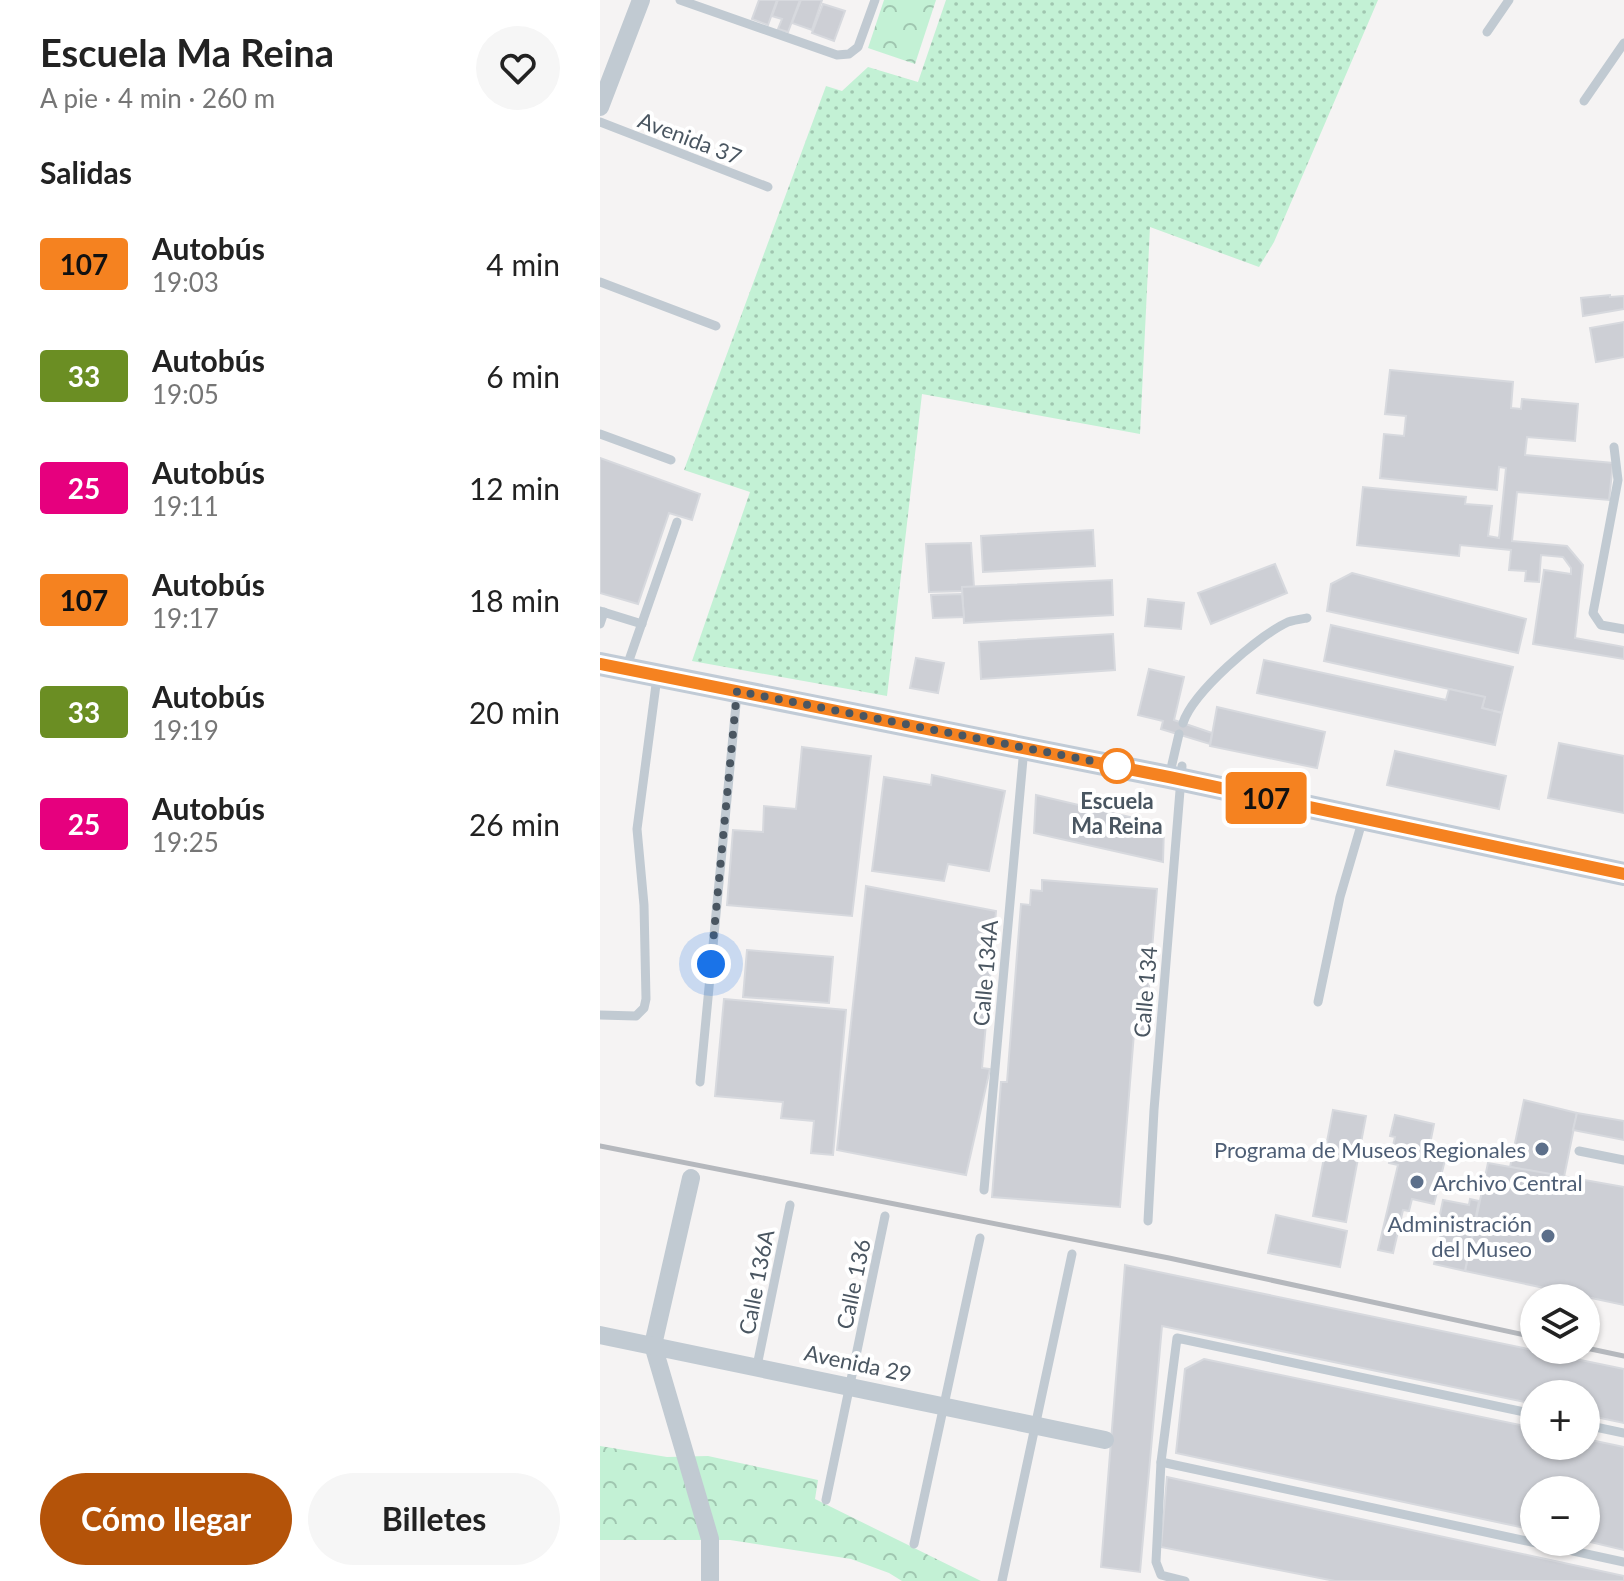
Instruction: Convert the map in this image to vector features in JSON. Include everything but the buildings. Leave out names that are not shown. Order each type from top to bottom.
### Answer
[{"type":"main road","points":[[600,664],[1177,774],[1364,819],[1624,874]]},
{"type":"street","points":[[600,107],[641,0]]},
{"type":"street","points":[[691,1178],[653,1345],[710,1539],[710,1581]]},
{"type":"street","name":"Avenida 29","points":[[600,1335],[1105,1440]]},
{"type":"lane","points":[[680,0],[837,55],[849,54],[858,47],[875,0]]},
{"type":"lane","points":[[1487,32],[1509,0]]},
{"type":"lane","points":[[1584,101],[1624,43]]},
{"type":"lane","name":"Avenida 37","points":[[600,122],[768,187]]},
{"type":"lane","points":[[600,282],[716,326]]},
{"type":"lane","points":[[600,434],[671,460]]},
{"type":"lane","points":[[1614,447],[1618,480],[1593,613],[1601,625],[1624,629]]},
{"type":"lane","points":[[626,669],[677,522]]},
{"type":"lane","points":[[600,624],[602,611],[642,624]]},
{"type":"lane","points":[[1183,723],[1202,691],[1246,652],[1288,623],[1307,618]]},
{"type":"lane","points":[[600,1015],[636,1016],[644,1008],[646,999],[644,905],[637,829],[657,675]]},
{"type":"lane","points":[[700,1082],[737,691]]},
{"type":"lane","name":"Calle 134","points":[[1148,1221],[1179,734]]},
{"type":"lane","name":"Calle 134A","points":[[984,1190],[1023,759]]},
{"type":"lane","points":[[1318,1002],[1340,897],[1358,828],[1364,819]]},
{"type":"lane","points":[[1579,1151],[1624,1160]]},
{"type":"lane","name":"Calle 136A","points":[[757,1366],[790,1205]]},
{"type":"lane","name":"Calle 136","points":[[826,1500],[885,1216]]},
{"type":"lane","points":[[914,1544],[980,1238]]},
{"type":"lane","points":[[1002,1581],[1072,1254]]},
{"type":"lane","points":[[1185,1581],[1161,1575],[1156,1562],[1161,1462],[1177,1338],[1520,1411]]},
{"type":"lane","points":[[1600,1428],[1624,1433]]},
{"type":"lane","points":[[1161,1462],[1624,1562]]},
{"type":"green space","points":[[884,0],[936,0],[915,64],[868,48]]},
{"type":"green space","points":[[946,0],[1378,0],[1274,242],[1259,267],[1150,227],[1140,434],[922,394],[887,696],[692,661],[750,492],[684,470],[826,86],[842,91],[868,67],[918,82]]},
{"type":"green space","points":[[600,1446],[667,1457],[708,1456],[818,1480],[815,1499],[981,1581],[902,1581],[851,1559],[730,1540],[600,1540]]},
{"type":"railway","points":[[600,1146],[1169,1258],[1520,1334]]},
{"type":"railway","points":[[1600,1351],[1624,1356]]},
{"type":"bus line","name":"107","points":[[600,664],[1169,777],[1624,874]]},
{"type":"place","name":"Escuela Ma Reina","points":[[1117,766]]},
{"type":"place","name":"Programa de Museos Regionales","points":[[1542,1149]]},
{"type":"place","name":"Archivo Central","points":[[1417,1182]]},
{"type":"place","name":"Administración del Museo","points":[[1548,1236]]},
{"type":"route","points":[[711,964],[737,691],[1117,766]]}]
